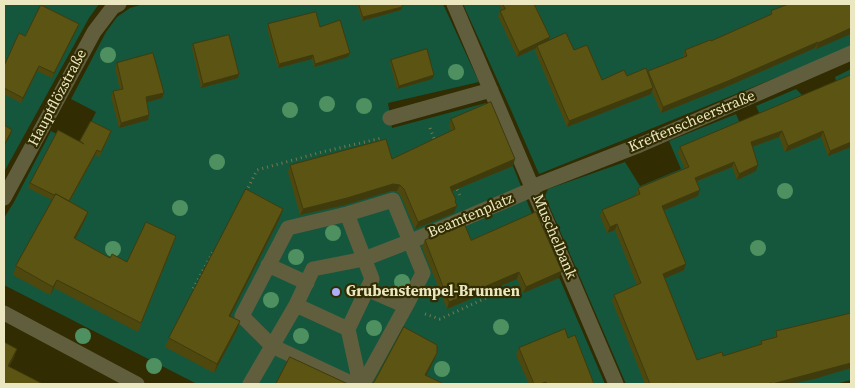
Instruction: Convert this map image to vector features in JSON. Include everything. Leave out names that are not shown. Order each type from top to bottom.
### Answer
[{"type":"street","name":"Hauptflözstraße","points":[[4,198],[94,32],[113,7],[119,4]]},
{"type":"street","name":"Muschelbank","points":[[454,4],[616,384]]},
{"type":"street","name":"Kreftenscheerstraße","points":[[533,188],[640,145],[851,54]]},
{"type":"street","points":[[390,118],[491,90]]},
{"type":"street","name":"Beamtenplatz","points":[[250,384],[296,305],[313,269],[364,259],[410,242],[533,188]]},
{"type":"street","name":"Beamtenplatz","points":[[353,384],[272,346],[242,316],[288,228],[347,214],[392,200],[423,273],[362,384]]},
{"type":"street","points":[[296,305],[348,329],[372,279],[347,214]]},
{"type":"street","points":[[268,265],[306,282]]},
{"type":"street","points":[[367,289],[406,306]]},
{"type":"street","points":[[4,313],[137,384]]},
{"type":"street","name":"Beamtenplatz","points":[[348,329],[362,384]]},
{"type":"path","points":[[244,195],[258,170],[322,152],[384,138]]},
{"type":"path","points":[[202,293],[193,289],[216,246]]},
{"type":"green space","points":[[4,4],[99,4],[89,18],[4,172]]},
{"type":"green space","points":[[143,4],[443,4],[479,82],[388,103],[392,128],[486,103],[605,384],[197,384],[4,285],[4,218],[51,131],[79,146],[96,112],[71,99],[106,32],[117,17],[130,8]]},
{"type":"green space","points":[[463,4],[851,4],[851,47],[539,174]]},
{"type":"green space","points":[[851,69],[851,380],[835,384],[626,384],[545,196],[548,189],[625,162],[640,186],[681,169],[669,141],[736,114],[741,126],[761,117],[756,106],[796,89],[806,99],[837,85],[835,77]]},
{"type":"building","points":[[359,4],[402,4],[402,7],[363,17]]},
{"type":"building","points":[[503,4],[534,4],[550,37],[519,52],[500,11],[505,9]]},
{"type":"building","points":[[789,4],[851,4],[851,28],[663,107],[648,71],[687,56],[685,50],[711,41],[772,14],[771,11]]},
{"type":"building","points":[[41,5],[79,24],[54,73],[39,66],[23,98],[4,88],[4,66],[19,33],[25,36]]},
{"type":"building","points":[[316,12],[320,27],[340,20],[350,53],[315,64],[313,55],[279,64],[268,24]]},
{"type":"building","points":[[566,33],[574,50],[587,45],[602,80],[624,70],[627,76],[646,68],[653,88],[569,121],[537,46]]},
{"type":"building","points":[[229,35],[239,74],[203,84],[193,44]]},
{"type":"building","points":[[427,49],[434,75],[399,86],[391,60]]},
{"type":"building","points":[[153,53],[164,93],[146,97],[149,115],[121,123],[113,91],[123,89],[117,63]]},
{"type":"building","points":[[851,75],[851,142],[830,151],[823,131],[788,146],[782,131],[751,142],[758,165],[739,174],[734,162],[695,178],[700,190],[662,206],[686,264],[663,274],[697,360],[722,352],[723,356],[762,344],[761,341],[777,337],[776,331],[851,313],[851,363],[772,384],[650,384],[614,295],[641,283],[617,224],[610,227],[602,210],[640,194],[638,188],[689,167],[680,147]]},
{"type":"building","points":[[491,102],[515,159],[450,187],[457,206],[418,222],[404,189],[400,185],[393,184],[303,209],[290,165],[386,139],[392,159],[455,129],[451,119]]},
{"type":"building","points":[[91,121],[111,131],[101,152],[97,150],[69,201],[30,183],[58,130],[84,144],[80,141]]},
{"type":"building","points":[[4,125],[12,130],[4,145]]},
{"type":"building","points":[[246,189],[283,209],[229,316],[240,321],[217,364],[169,338]]},
{"type":"building","points":[[56,194],[88,212],[74,238],[110,258],[112,254],[127,262],[146,222],[176,236],[141,323],[57,280],[53,287],[16,266]]},
{"type":"building","points":[[536,212],[562,271],[526,287],[519,272],[449,302],[425,240],[464,223],[471,240]]},
{"type":"building","points":[[404,327],[437,345],[437,353],[425,375],[444,384],[371,384],[374,382]]},
{"type":"building","points":[[565,329],[568,338],[575,335],[594,384],[547,384],[546,382],[534,384],[519,348]]},
{"type":"building","points":[[4,342],[17,349],[8,366],[43,384],[4,384]]},
{"type":"building","points":[[290,357],[348,384],[276,384]]},
{"type":"place","name":"Grubenstempel-Brunnen","points":[[336,292]]}]
